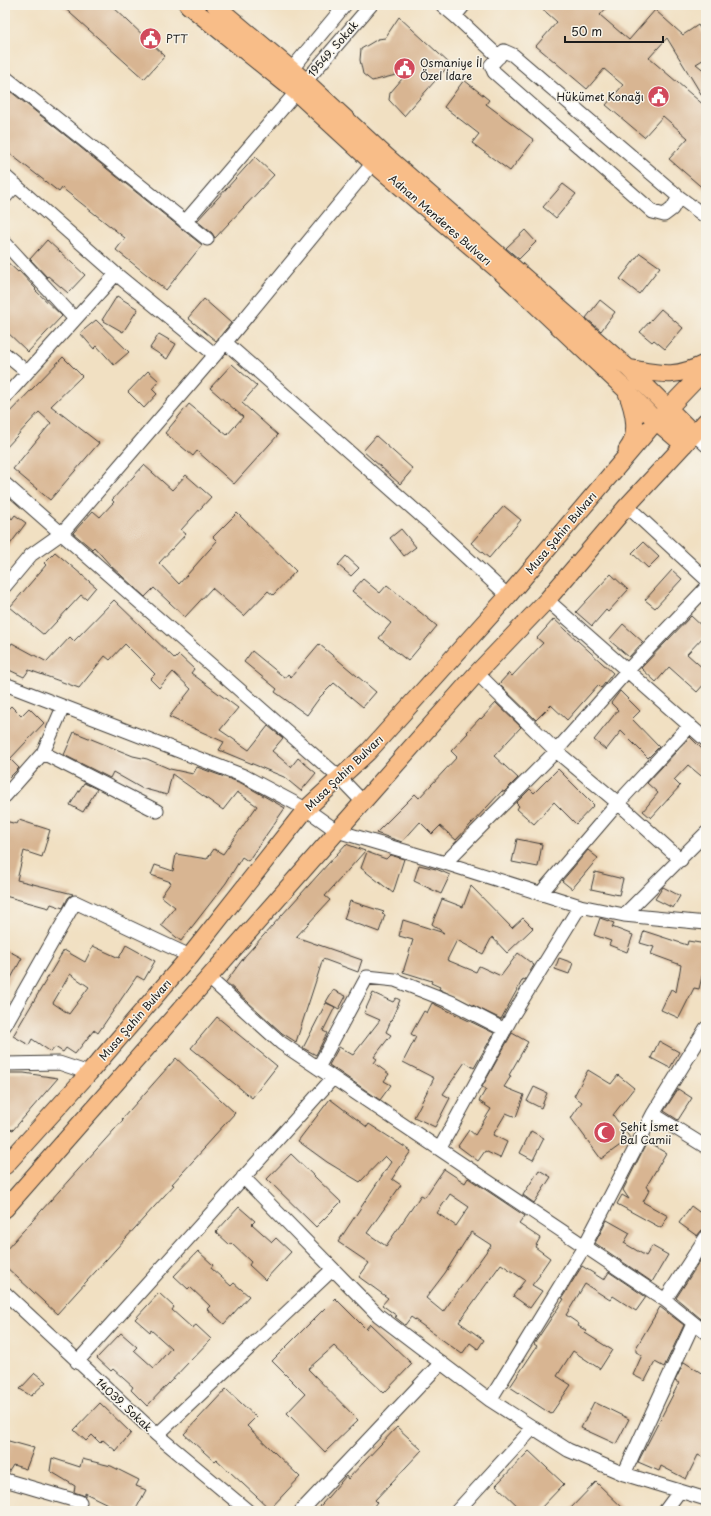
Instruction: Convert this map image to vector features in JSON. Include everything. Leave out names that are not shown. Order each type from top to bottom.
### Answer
[{"type":"main road","name":"Adnan Menderes Bulvarı","points":[[188,5],[287,76]]},
{"type":"main road","name":"Adnan Menderes Bulvarı","points":[[215,5],[287,76],[388,157],[628,368],[669,408],[695,442]]},
{"type":"main road","name":"Adnan Menderes Bulvarı","points":[[300,87],[373,163],[503,274],[627,391],[656,422],[695,442]]},
{"type":"main road","points":[[628,368],[666,375],[680,374],[706,363]]},
{"type":"main road","name":"Musa Şahin Bulvarı","points":[[5,1166],[89,1073],[190,956],[306,809],[341,779],[368,752],[508,596],[656,422],[706,369]]},
{"type":"main road","points":[[508,596],[537,554],[630,447],[635,429],[632,405],[627,391]]},
{"type":"main road","points":[[5,1209],[362,802],[546,600],[627,506],[695,442],[706,421]]},
{"type":"street","points":[[287,76],[345,5]]},
{"type":"street","name":"19549. Sokak","points":[[185,222],[371,5]]},
{"type":"street","points":[[442,5],[498,57]]},
{"type":"street","points":[[455,16],[464,5]]},
{"type":"street","points":[[679,197],[672,209],[664,215],[653,212],[494,72],[490,65],[504,51],[513,55],[679,197],[706,217]]},
{"type":"street","points":[[5,77],[207,239]]},
{"type":"street","points":[[5,586],[31,555],[62,533],[215,355],[373,163]]},
{"type":"street","points":[[5,176],[116,274],[215,355]]},
{"type":"street","points":[[5,197],[16,185]]},
{"type":"street","points":[[5,244],[75,319]]},
{"type":"street","points":[[5,397],[116,274]]},
{"type":"street","points":[[225,342],[508,596]]},
{"type":"street","points":[[5,354],[27,372]]},
{"type":"street","points":[[5,484],[341,779],[362,802]]},
{"type":"street","points":[[627,506],[706,579]]},
{"type":"street","points":[[445,863],[556,751],[628,670],[706,588]]},
{"type":"street","points":[[546,600],[628,670],[706,740]]},
{"type":"street","points":[[477,674],[556,751],[618,803],[681,860]]},
{"type":"street","points":[[5,684],[244,776],[306,809],[337,831],[445,863],[580,906],[624,915],[706,923]]},
{"type":"street","points":[[5,796],[43,753],[63,707]]},
{"type":"street","points":[[540,894],[618,803],[690,725]]},
{"type":"street","points":[[43,753],[157,810]]},
{"type":"street","points":[[624,915],[681,860],[706,833]]},
{"type":"street","points":[[5,1025],[75,902],[190,956]]},
{"type":"street","points":[[440,1148],[505,1030],[580,906]]},
{"type":"street","points":[[318,1068],[367,976],[395,980],[444,999],[505,1030]]},
{"type":"street","points":[[209,978],[282,1043],[665,1300],[706,1333]]},
{"type":"street","points":[[490,1400],[584,1247],[653,1114],[706,1028]]},
{"type":"street","points":[[5,1064],[59,1063],[89,1073]]},
{"type":"street","points":[[77,1362],[333,1078]]},
{"type":"street","points":[[653,1114],[706,1147]]},
{"type":"street","points":[[243,1177],[378,1315],[440,1364],[490,1400],[568,1450],[624,1474],[678,1492],[706,1499]]},
{"type":"street","points":[[665,1300],[706,1237]]},
{"type":"street","points":[[157,1435],[332,1269]]},
{"type":"street","name":"14039. Sokak","points":[[5,1293],[77,1362],[157,1435],[248,1511]]},
{"type":"street","points":[[624,1474],[693,1324]]},
{"type":"street","points":[[301,1511],[440,1364]]},
{"type":"street","points":[[457,1511],[533,1428]]},
{"type":"street","points":[[5,1480],[80,1502]]},
{"type":"street","points":[[665,1511],[678,1492]]},
{"type":"building","points":[[61,5],[111,5],[165,56],[144,79]]},
{"type":"building","name":"Hükümet Konağı","points":[[538,5],[609,5],[600,15],[629,40],[655,10],[683,35],[698,25],[706,38],[706,58],[696,64],[706,72],[706,102],[667,38],[649,58],[706,107],[706,191],[669,159],[688,138],[663,116],[644,137],[606,105],[623,85],[604,69],[587,89],[536,46],[557,22]]},
{"type":"building","name":"Osmaniye İl Özel İdare","points":[[399,17],[450,64],[404,116],[389,100],[390,93],[408,72],[372,81],[363,74],[360,60],[361,49],[378,39],[385,38]]},
{"type":"building","points":[[464,80],[489,100],[486,104],[534,140],[510,171],[472,143],[479,134],[444,107]]},
{"type":"building","points":[[5,87],[202,245],[166,290],[116,250],[125,238],[62,188],[59,192],[5,150]]},
{"type":"building","points":[[255,157],[274,175],[215,238],[212,233],[197,221]]},
{"type":"building","points":[[563,184],[576,194],[556,218],[543,207]]},
{"type":"building","points":[[525,230],[536,242],[519,259],[506,248]]},
{"type":"building","points":[[47,240],[85,275],[68,293],[48,276],[47,277],[30,259]]},
{"type":"building","points":[[640,253],[660,267],[639,294],[620,279]]},
{"type":"building","points":[[5,260],[18,272],[19,271],[36,289],[35,290],[62,316],[28,352],[5,330]]},
{"type":"building","points":[[117,296],[138,309],[123,332],[102,320]]},
{"type":"building","points":[[204,299],[231,323],[216,341],[188,318]]},
{"type":"building","points":[[600,300],[615,312],[601,331],[586,318]]},
{"type":"building","points":[[661,309],[683,328],[665,349],[654,340],[652,342],[640,332]]},
{"type":"building","points":[[96,320],[129,352],[114,365],[97,346],[94,349],[80,333]]},
{"type":"building","points":[[159,334],[176,344],[167,359],[150,348]]},
{"type":"building","points":[[63,357],[82,376],[51,406],[99,443],[50,500],[13,469],[51,423],[39,412],[5,449],[5,417]]},
{"type":"building","points":[[232,364],[257,386],[242,403],[278,435],[234,484],[197,451],[193,456],[165,433],[189,404],[227,435],[243,417],[210,388]]},
{"type":"building","points":[[148,371],[159,381],[152,389],[157,394],[144,408],[128,392]]},
{"type":"building","points":[[376,436],[413,469],[400,484],[363,451]]},
{"type":"building","points":[[144,465],[172,490],[186,475],[211,497],[181,530],[186,534],[159,563],[179,584],[217,541],[213,537],[237,513],[296,571],[273,595],[268,591],[244,616],[212,588],[185,617],[154,588],[145,597],[111,566],[94,547],[92,549],[73,533],[93,511],[100,517],[114,502],[112,500]]},
{"type":"building","points":[[504,506],[521,520],[489,558],[471,543]]},
{"type":"building","points":[[5,511],[12,519],[15,515],[26,523],[5,551]]},
{"type":"building","points":[[401,529],[416,547],[404,556],[390,538]]},
{"type":"building","points":[[643,542],[659,557],[648,568],[632,553]]},
{"type":"building","points":[[55,552],[96,587],[86,599],[81,595],[44,635],[10,607],[46,565],[44,563]]},
{"type":"building","points":[[346,556],[359,568],[351,576],[338,565]]},
{"type":"building","points":[[672,570],[682,579],[655,608],[645,600]]},
{"type":"building","points":[[611,574],[628,590],[608,612],[606,610],[592,626],[576,612]]},
{"type":"building","points":[[363,579],[380,593],[387,585],[437,626],[408,661],[379,638],[391,623],[352,591]]},
{"type":"building","points":[[114,600],[175,659],[179,655],[194,669],[191,673],[238,708],[220,730],[249,750],[268,726],[283,738],[272,751],[291,767],[298,758],[316,773],[301,791],[284,777],[219,750],[224,742],[169,717],[191,689],[173,672],[159,688],[150,679],[155,674],[125,644],[110,660],[105,656],[79,688],[29,670],[24,677],[5,668],[5,654],[12,643],[47,662],[70,637],[74,641]]},
{"type":"building","points":[[691,616],[706,630],[706,634],[687,654],[706,671],[706,682],[697,692],[669,667],[656,682],[641,668]]},
{"type":"building","points":[[554,619],[613,673],[601,688],[598,685],[567,720],[551,705],[536,720],[499,684],[509,673],[512,676],[543,643],[537,638]]},
{"type":"building","points":[[623,624],[643,642],[629,657],[609,640]]},
{"type":"building","points":[[319,644],[376,692],[363,707],[334,683],[320,697],[307,715],[275,692],[277,689],[244,662],[252,651],[285,678],[288,674],[291,677]]},
{"type":"building","points":[[620,691],[640,711],[632,719],[659,747],[648,758],[621,731],[606,750],[594,740],[618,710],[611,703]]},
{"type":"building","points":[[496,703],[521,727],[494,756],[518,778],[504,792],[502,791],[456,840],[440,826],[432,834],[420,822],[402,842],[376,833],[415,794],[419,798],[457,757],[451,751],[480,718],[481,719]]},
{"type":"building","points":[[11,706],[21,716],[29,708],[44,723],[10,759],[19,768],[5,782],[5,712]]},
{"type":"building","points":[[74,732],[170,769],[193,774],[197,767],[241,783],[285,808],[248,861],[242,857],[226,883],[181,941],[161,925],[175,907],[161,896],[171,882],[151,875],[155,865],[173,871],[176,854],[207,859],[214,849],[223,854],[257,806],[237,792],[223,810],[172,774],[167,795],[141,788],[113,772],[110,778],[64,755]]},
{"type":"building","points":[[690,737],[706,753],[706,780],[688,765],[674,780],[680,786],[651,818],[643,811],[658,793],[647,783]]},
{"type":"building","points":[[558,769],[594,805],[576,824],[554,802],[534,824],[517,809],[519,806],[516,803],[530,789],[534,793]]},
{"type":"building","points":[[84,783],[97,789],[83,812],[70,805]]},
{"type":"building","points":[[19,820],[50,830],[42,857],[24,851],[17,880],[73,894],[68,898],[63,908],[51,904],[49,908],[5,896],[5,821],[17,824]]},
{"type":"building","points":[[517,839],[542,844],[538,867],[512,862]]},
{"type":"building","points":[[346,844],[365,851],[325,896],[330,900],[296,937],[362,960],[358,972],[323,959],[296,1042],[282,1033],[226,982],[245,956]]},
{"type":"building","points":[[588,850],[598,858],[572,889],[562,881]]},
{"type":"building","points":[[367,852],[386,859],[390,855],[404,859],[393,893],[361,868]]},
{"type":"building","points":[[419,865],[436,869],[450,875],[441,894],[414,881]]},
{"type":"building","points":[[595,872],[623,879],[619,895],[591,889]]},
{"type":"building","points":[[471,886],[512,928],[523,918],[533,928],[507,953],[492,937],[483,954],[457,940],[447,960],[476,972],[479,966],[501,976],[518,953],[534,965],[525,980],[523,979],[501,1019],[439,989],[440,987],[431,983],[432,981],[403,972],[413,940],[399,936],[403,920],[444,933],[432,924],[442,899],[463,907]]},
{"type":"building","points":[[663,887],[680,896],[673,908],[655,899]]},
{"type":"building","points":[[350,901],[384,912],[382,914],[385,915],[379,932],[344,919]]},
{"type":"building","points":[[600,918],[614,923],[612,927],[633,935],[627,952],[609,945],[611,941],[594,935]]},
{"type":"building","points":[[644,931],[687,945],[688,941],[706,944],[706,960],[699,989],[694,988],[679,1018],[661,1010],[671,989],[676,992],[681,965],[651,954],[654,947],[640,943]]},
{"type":"building","points":[[126,945],[155,961],[144,980],[137,976],[98,1033],[94,1030],[75,1054],[66,1048],[63,1052],[55,1047],[51,1052],[32,1039],[29,1045],[13,1036],[64,950],[85,962],[93,946],[119,958]],"holes":[[[70,974],[89,987],[69,1014],[53,1003]]]},
{"type":"building","points":[[5,949],[22,958],[5,989]]},
{"type":"building","points":[[559,958],[573,963],[569,974],[555,969]]},
{"type":"building","points":[[333,990],[346,996],[339,1009],[326,1002]]},
{"type":"building","points":[[373,993],[393,1002],[396,998],[400,1000],[386,1032],[391,1035],[374,1057],[377,1059],[374,1063],[389,1074],[384,1081],[391,1085],[380,1100],[329,1065],[339,1047],[353,1055],[380,1020],[364,1013]]},
{"type":"building","points":[[326,1003],[335,1007],[323,1031],[327,1033],[316,1055],[303,1048]]},
{"type":"building","points":[[432,1003],[494,1033],[474,1068],[465,1062],[443,1094],[450,1098],[435,1127],[414,1117],[434,1078],[403,1062],[416,1037],[411,1034],[424,1011],[427,1013]]},
{"type":"building","points":[[217,1017],[277,1066],[252,1098],[191,1048]]},
{"type":"building","points":[[512,1033],[528,1042],[509,1075],[511,1076],[504,1087],[524,1095],[516,1117],[506,1113],[493,1135],[507,1142],[500,1158],[485,1151],[478,1161],[458,1146],[469,1130],[475,1135],[491,1109],[479,1101],[486,1089],[482,1087]]},
{"type":"building","points":[[659,1041],[679,1052],[670,1068],[651,1058]]},
{"type":"building","points":[[176,1058],[235,1113],[172,1184],[174,1185],[57,1314],[5,1266],[5,1251],[123,1120],[122,1119]]},
{"type":"building","points":[[588,1070],[611,1084],[618,1075],[634,1088],[613,1115],[630,1138],[601,1159],[571,1118],[582,1102],[574,1096]]},
{"type":"building","points":[[5,1073],[24,1073],[58,1078],[13,1130],[5,1127]]},
{"type":"building","points":[[534,1087],[547,1093],[541,1108],[527,1101]]},
{"type":"building","points":[[678,1089],[692,1098],[678,1120],[664,1111]]},
{"type":"building","points":[[330,1099],[367,1127],[369,1124],[411,1151],[392,1179],[401,1185],[367,1233],[386,1246],[421,1195],[425,1197],[444,1169],[465,1183],[468,1178],[525,1216],[519,1224],[540,1238],[535,1247],[550,1258],[532,1285],[542,1291],[530,1308],[513,1296],[525,1280],[501,1264],[459,1322],[484,1340],[478,1349],[470,1343],[462,1354],[411,1317],[405,1325],[395,1317],[397,1316],[382,1305],[388,1298],[359,1277],[369,1263],[338,1242],[391,1162],[385,1156],[360,1182],[327,1162],[298,1141]],"holes":[[[450,1194],[469,1207],[456,1226],[437,1213]],[[471,1232],[491,1245],[443,1312],[426,1298],[445,1273]]]},
{"type":"building","points":[[531,1131],[544,1138],[533,1160],[520,1153]]},
{"type":"building","points":[[647,1142],[666,1153],[646,1187],[650,1189],[643,1202],[668,1216],[661,1228],[617,1204],[622,1195],[629,1199],[623,1190]]},
{"type":"building","points":[[291,1154],[341,1202],[316,1227],[267,1179]]},
{"type":"building","points":[[539,1170],[551,1177],[534,1203],[523,1195]]},
{"type":"building","points":[[691,1206],[706,1217],[706,1229],[702,1230],[697,1236],[679,1223]]},
{"type":"building","points":[[239,1207],[255,1221],[252,1224],[272,1242],[276,1238],[291,1252],[265,1280],[249,1265],[251,1262],[231,1243],[230,1245],[216,1232]]},
{"type":"building","points":[[607,1220],[630,1233],[624,1243],[646,1256],[652,1246],[668,1255],[652,1282],[595,1243]]},
{"type":"building","points":[[198,1251],[213,1265],[211,1268],[231,1286],[234,1283],[249,1296],[224,1324],[207,1309],[210,1306],[190,1287],[188,1289],[174,1276]]},
{"type":"building","points":[[706,1252],[706,1323],[676,1298]]},
{"type":"building","points":[[582,1266],[604,1280],[609,1272],[646,1297],[636,1311],[613,1296],[610,1300],[585,1284],[566,1315],[579,1324],[578,1326],[587,1331],[585,1333],[612,1350],[600,1369],[573,1351],[557,1376],[571,1385],[551,1414],[510,1387],[537,1346],[534,1344],[564,1299],[562,1298]]},
{"type":"building","points":[[159,1293],[174,1307],[172,1310],[192,1328],[196,1325],[211,1339],[147,1406],[131,1390],[133,1387],[113,1369],[111,1371],[97,1358],[121,1333],[137,1347],[134,1350],[154,1368],[171,1348],[151,1330],[150,1332],[135,1319]]},
{"type":"building","points":[[335,1298],[366,1329],[370,1324],[412,1364],[384,1393],[334,1346],[308,1369],[358,1420],[325,1452],[287,1413],[305,1394],[272,1361]]},
{"type":"building","points":[[660,1307],[684,1325],[664,1367],[655,1362],[645,1381],[633,1375],[642,1355],[636,1352],[636,1348]]},
{"type":"building","points":[[684,1362],[706,1376],[706,1459],[698,1455],[686,1479],[661,1466],[659,1471],[638,1462],[679,1383],[675,1381]]},
{"type":"building","points":[[35,1373],[46,1382],[31,1396],[20,1389]]},
{"type":"building","points":[[226,1389],[256,1417],[247,1426],[300,1477],[270,1509],[216,1459],[214,1461],[184,1434]]},
{"type":"building","points":[[594,1402],[629,1419],[616,1444],[581,1428]]},
{"type":"building","points":[[100,1403],[131,1433],[116,1451],[103,1440],[100,1443],[92,1435],[86,1441],[74,1430]]},
{"type":"building","points":[[397,1427],[422,1450],[375,1500],[377,1502],[370,1511],[316,1511],[346,1476],[348,1479]]},
{"type":"building","points":[[5,1440],[34,1448],[26,1469],[13,1465],[8,1473],[5,1472]]},
{"type":"building","points":[[529,1451],[564,1484],[538,1511],[523,1511],[496,1485]]},
{"type":"building","points":[[52,1458],[80,1467],[82,1459],[111,1466],[139,1480],[136,1486],[146,1490],[135,1511],[122,1511],[85,1493],[85,1496],[74,1492],[75,1486],[50,1471]]},
{"type":"building","points":[[596,1482],[626,1511],[568,1511]]},
{"type":"place","name":"PTT","points":[[151,39]]},
{"type":"place","name":"Osmaniye İl Özel İdare","points":[[404,69]]},
{"type":"place","name":"Hükümet Konağı","points":[[659,97]]},
{"type":"place","name":"Şehit İsmet Bal Camii","points":[[604,1133]]}]
